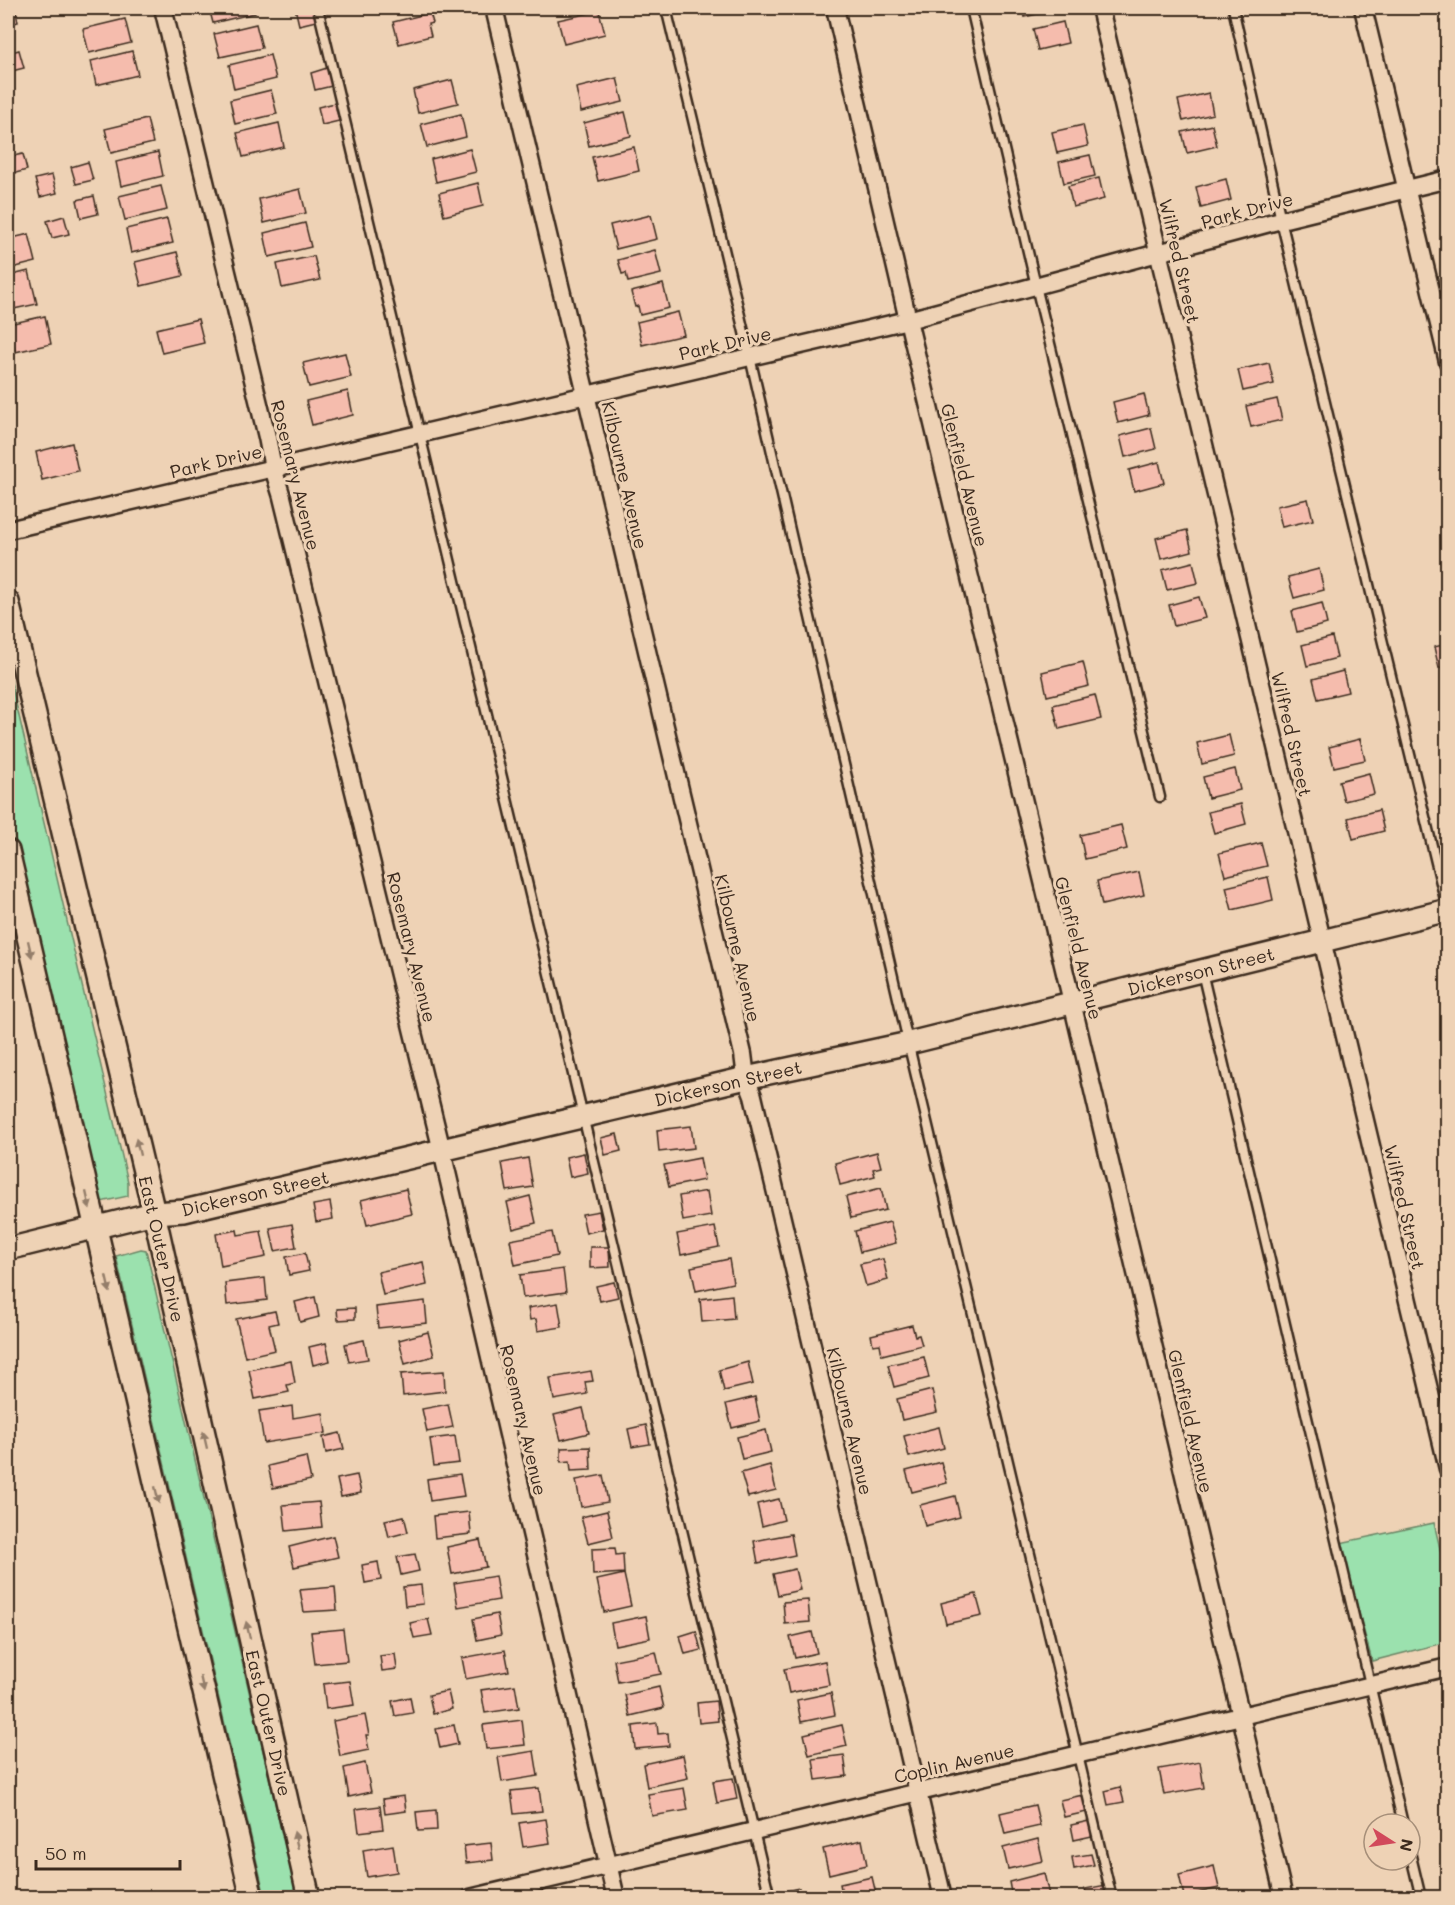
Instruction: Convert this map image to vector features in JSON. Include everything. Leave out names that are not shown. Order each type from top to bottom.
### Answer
[{"type":"street","name":"Rosemary Avenue","points":[[163,8],[273,468],[442,1150],[616,1898]]},
{"type":"street","name":"Kilbourne Avenue","points":[[494,8],[737,1030],[746,1078],[753,1096],[943,1898]]},
{"type":"street","name":"Glenfield Avenue","points":[[835,8],[1284,1898]]},
{"type":"street","name":"Wilfred Street","points":[[1100,8],[1448,1469]]},
{"type":"street","points":[[1363,8],[1448,362]]},
{"type":"street","name":"Park Drive","points":[[8,530],[908,320],[1281,220],[1448,179]]},
{"type":"street","name":"East Outer Drive","points":[[8,602],[154,1213],[309,1898]]},
{"type":"street","points":[[8,851],[252,1898]]},
{"type":"street","name":"Dickerson Street","points":[[8,1249],[154,1213],[183,1211],[746,1078],[909,1043],[1448,909]]},
{"type":"street","name":"Coplin Avenue","points":[[470,1898],[1448,1667]]},
{"type":"lane","points":[[318,8],[770,1898]]},
{"type":"lane","points":[[666,8],[1112,1898]]},
{"type":"lane","points":[[971,8],[1036,286],[1161,797]]},
{"type":"lane","points":[[1233,8],[1281,220],[1448,909]]},
{"type":"lane","points":[[1202,971],[1400,1812]]},
{"type":"lane","points":[[1415,1872],[1421,1898]]},
{"type":"green space","points":[[8,669],[128,1182],[128,1196],[101,1202],[8,808]]},
{"type":"green space","points":[[141,1249],[146,1250],[297,1897],[265,1897],[116,1256]]},
{"type":"green space","points":[[1434,1523],[1447,1578],[1447,1642],[1372,1661],[1340,1543]]},
{"type":"building","points":[[8,8],[15,8],[18,22],[8,25]]},
{"type":"building","points":[[209,8],[253,8],[255,13],[213,23]]},
{"type":"building","points":[[295,8],[312,8],[316,21],[299,25]]},
{"type":"building","points":[[1022,8],[1055,8],[1055,10],[1024,17]]},
{"type":"building","points":[[599,11],[605,34],[564,44],[558,20]]},
{"type":"building","points":[[430,13],[433,23],[428,24],[431,36],[399,44],[393,22]]},
{"type":"building","points":[[125,19],[131,43],[89,53],[83,29]]},
{"type":"building","points":[[1063,22],[1068,43],[1038,50],[1033,29]]},
{"type":"building","points":[[256,24],[262,48],[220,57],[214,34]]},
{"type":"building","points":[[19,50],[24,68],[8,72],[8,53]]},
{"type":"building","points":[[132,51],[138,75],[96,85],[91,61]]},
{"type":"building","points":[[270,55],[276,79],[234,89],[229,65]]},
{"type":"building","points":[[327,68],[332,86],[315,90],[311,73]]},
{"type":"building","points":[[617,78],[623,102],[581,112],[576,88]]},
{"type":"building","points":[[452,80],[458,103],[418,113],[413,90]]},
{"type":"building","points":[[271,90],[277,114],[235,124],[230,100]]},
{"type":"building","points":[[1209,93],[1213,114],[1183,121],[1178,100]]},
{"type":"building","points":[[335,103],[339,121],[322,125],[318,107]]},
{"type":"building","points":[[625,112],[631,136],[589,146],[584,123]]},
{"type":"building","points":[[461,114],[466,137],[427,147],[421,124]]},
{"type":"building","points":[[147,119],[153,143],[111,153],[105,129]]},
{"type":"building","points":[[279,123],[284,147],[243,157],[237,133]]},
{"type":"building","points":[[1083,125],[1088,146],[1057,153],[1052,132]]},
{"type":"building","points":[[1212,125],[1217,146],[1187,153],[1182,132]]},
{"type":"building","points":[[634,147],[639,171],[598,181],[592,157]]},
{"type":"building","points":[[470,149],[476,172],[436,182],[431,159]]},
{"type":"building","points":[[158,152],[163,176],[121,186],[116,162]]},
{"type":"building","points":[[23,154],[27,170],[8,175],[8,157]]},
{"type":"building","points":[[1090,155],[1095,176],[1064,183],[1059,162]]},
{"type":"building","points":[[88,162],[93,180],[76,184],[71,167]]},
{"type":"building","points":[[52,175],[57,193],[40,197],[35,179]]},
{"type":"building","points":[[1099,178],[1104,199],[1073,207],[1068,186]]},
{"type":"building","points":[[1226,179],[1231,200],[1201,208],[1196,187]]},
{"type":"building","points":[[478,183],[483,206],[444,216],[439,193]]},
{"type":"building","points":[[161,186],[167,210],[125,220],[119,196]]},
{"type":"building","points":[[300,189],[306,213],[264,223],[259,199]]},
{"type":"building","points":[[8,194],[15,226],[8,228]]},
{"type":"building","points":[[94,196],[98,214],[81,218],[77,200]]},
{"type":"building","points":[[651,215],[657,239],[616,249],[610,225]]},
{"type":"building","points":[[64,216],[69,234],[52,238],[47,221]]},
{"type":"building","points":[[167,219],[173,243],[131,253],[126,229]]},
{"type":"building","points":[[305,223],[311,247],[269,257],[264,233]]},
{"type":"building","points":[[29,234],[36,262],[8,269],[8,239]]},
{"type":"building","points":[[655,250],[661,274],[628,282],[626,273],[622,274],[618,260]]},
{"type":"building","points":[[177,252],[183,276],[141,286],[135,262]]},
{"type":"building","points":[[314,256],[320,280],[282,288],[277,264]]},
{"type":"building","points":[[29,271],[37,304],[9,310],[8,276]]},
{"type":"building","points":[[663,284],[669,308],[640,315],[631,292]]},
{"type":"building","points":[[678,312],[684,335],[642,345],[637,322]]},
{"type":"building","points":[[45,316],[51,344],[15,352],[9,324]]},
{"type":"building","points":[[198,319],[204,343],[162,353],[156,329]]},
{"type":"building","points":[[345,353],[351,377],[309,387],[303,363]]},
{"type":"building","points":[[1269,363],[1274,384],[1243,391],[1238,370]]},
{"type":"building","points":[[348,391],[353,415],[312,425],[306,401]]},
{"type":"building","points":[[1144,394],[1149,415],[1118,423],[1113,402]]},
{"type":"building","points":[[1277,399],[1282,420],[1251,427],[1246,406]]},
{"type":"building","points":[[1151,428],[1156,449],[1125,457],[1120,436]]},
{"type":"building","points":[[72,443],[78,471],[42,480],[36,452]]},
{"type":"building","points":[[1159,462],[1164,483],[1134,491],[1129,470]]},
{"type":"building","points":[[1308,499],[1313,520],[1282,527],[1277,506]]},
{"type":"building","points":[[1187,530],[1192,551],[1161,559],[1156,538]]},
{"type":"building","points":[[1193,562],[1198,583],[1167,590],[1162,570]]},
{"type":"building","points":[[1319,569],[1324,590],[1294,598],[1288,577]]},
{"type":"building","points":[[1199,597],[1205,618],[1174,626],[1169,605]]},
{"type":"building","points":[[1322,603],[1327,624],[1297,632],[1292,611]]},
{"type":"building","points":[[1332,637],[1337,658],[1307,666],[1302,645]]},
{"type":"building","points":[[1448,644],[1448,666],[1439,668],[1434,647]]},
{"type":"building","points":[[1083,662],[1089,686],[1047,696],[1042,672]]},
{"type":"building","points":[[1343,671],[1348,692],[1318,699],[1313,679]]},
{"type":"building","points":[[1095,695],[1101,719],[1059,729],[1053,705]]},
{"type":"building","points":[[1229,735],[1234,756],[1202,764],[1197,743]]},
{"type":"building","points":[[1360,739],[1365,760],[1334,767],[1329,747]]},
{"type":"building","points":[[1235,769],[1240,790],[1208,798],[1203,777]]},
{"type":"building","points":[[1369,773],[1374,794],[1344,801],[1339,781]]},
{"type":"building","points":[[1241,804],[1246,824],[1214,833],[1208,812]]},
{"type":"building","points":[[1379,810],[1384,831],[1353,839],[1348,818]]},
{"type":"building","points":[[1121,825],[1127,849],[1085,859],[1080,835]]},
{"type":"building","points":[[1261,843],[1267,866],[1225,876],[1219,853]]},
{"type":"building","points":[[1139,872],[1144,895],[1102,905],[1097,881]]},
{"type":"building","points":[[1268,877],[1273,900],[1232,910],[1226,887]]},
{"type":"building","points":[[691,1126],[694,1148],[659,1152],[657,1130]]},
{"type":"building","points":[[617,1134],[621,1151],[605,1155],[601,1138]]},
{"type":"building","points":[[877,1152],[881,1167],[873,1169],[875,1176],[840,1185],[835,1163]]},
{"type":"building","points":[[584,1153],[588,1173],[570,1177],[566,1157]]},
{"type":"building","points":[[528,1158],[533,1187],[507,1191],[502,1163]]},
{"type":"building","points":[[700,1158],[704,1180],[669,1187],[664,1165]]},
{"type":"building","points":[[881,1188],[886,1210],[851,1218],[846,1197]]},
{"type":"building","points":[[406,1189],[412,1214],[367,1225],[361,1200]]},
{"type":"building","points":[[707,1191],[711,1216],[683,1221],[679,1196]]},
{"type":"building","points":[[530,1196],[536,1223],[513,1229],[507,1202]]},
{"type":"building","points":[[330,1202],[333,1219],[316,1222],[313,1205]]},
{"type":"building","points":[[599,1211],[603,1229],[586,1233],[582,1214]]},
{"type":"building","points":[[890,1222],[896,1243],[860,1252],[855,1231]]},
{"type":"building","points":[[292,1224],[296,1247],[275,1251],[270,1228]]},
{"type":"building","points":[[715,1227],[719,1247],[681,1255],[677,1234]]},
{"type":"building","points":[[237,1230],[238,1235],[261,1231],[266,1257],[221,1266],[216,1234]]},
{"type":"building","points":[[552,1232],[557,1256],[515,1265],[510,1240]]},
{"type":"building","points":[[590,1247],[609,1247],[610,1267],[590,1268]]},
{"type":"building","points":[[305,1253],[309,1271],[289,1275],[286,1257]]},
{"type":"building","points":[[729,1259],[733,1283],[696,1291],[691,1267]]},
{"type":"building","points":[[883,1259],[888,1280],[866,1286],[860,1264]]},
{"type":"building","points":[[423,1262],[427,1285],[383,1295],[378,1272]]},
{"type":"building","points":[[563,1269],[566,1292],[523,1298],[520,1275]]},
{"type":"building","points":[[265,1278],[267,1300],[227,1305],[225,1283]]},
{"type":"building","points":[[614,1282],[618,1297],[600,1301],[596,1286]]},
{"type":"building","points":[[732,1295],[734,1319],[702,1322],[700,1299]]},
{"type":"building","points":[[315,1297],[319,1317],[300,1322],[295,1302]]},
{"type":"building","points":[[425,1301],[427,1323],[378,1328],[376,1307]]},
{"type":"building","points":[[558,1303],[562,1327],[538,1331],[536,1319],[530,1320],[528,1308]]},
{"type":"building","points":[[355,1308],[355,1319],[338,1320],[337,1309]]},
{"type":"building","points":[[275,1311],[278,1323],[269,1325],[275,1350],[245,1357],[236,1319]]},
{"type":"building","points":[[912,1325],[915,1336],[919,1335],[922,1345],[882,1355],[880,1344],[873,1345],[871,1335]]},
{"type":"building","points":[[428,1332],[434,1356],[405,1364],[399,1340]]},
{"type":"building","points":[[364,1340],[368,1359],[349,1362],[345,1344]]},
{"type":"building","points":[[326,1343],[330,1361],[313,1365],[309,1347]]},
{"type":"building","points":[[924,1357],[929,1378],[894,1387],[888,1365]]},
{"type":"building","points":[[291,1361],[295,1383],[287,1385],[289,1392],[255,1399],[249,1370]]},
{"type":"building","points":[[748,1362],[753,1384],[724,1391],[719,1370]]},
{"type":"building","points":[[444,1371],[445,1391],[403,1396],[401,1374]]},
{"type":"building","points":[[591,1371],[593,1381],[585,1382],[587,1394],[554,1400],[550,1378]]},
{"type":"building","points":[[932,1390],[937,1412],[902,1420],[897,1399]]},
{"type":"building","points":[[755,1397],[760,1421],[732,1428],[726,1404]]},
{"type":"building","points":[[448,1404],[453,1427],[427,1432],[422,1409]]},
{"type":"building","points":[[292,1406],[293,1418],[323,1413],[326,1433],[264,1443],[259,1411]]},
{"type":"building","points":[[583,1408],[589,1433],[561,1440],[554,1415]]},
{"type":"building","points":[[646,1425],[650,1444],[632,1447],[628,1429]]},
{"type":"building","points":[[939,1427],[944,1448],[909,1457],[904,1436]]},
{"type":"building","points":[[766,1430],[771,1452],[742,1459],[737,1437]]},
{"type":"building","points":[[340,1433],[344,1449],[326,1453],[323,1437]]},
{"type":"building","points":[[455,1436],[459,1463],[434,1466],[430,1439]]},
{"type":"building","points":[[590,1447],[591,1470],[571,1471],[570,1461],[561,1462],[561,1448]]},
{"type":"building","points":[[306,1457],[311,1480],[273,1488],[268,1466]]},
{"type":"building","points":[[941,1462],[947,1483],[912,1492],[906,1471]]},
{"type":"building","points":[[770,1465],[776,1490],[748,1497],[741,1473]]},
{"type":"building","points":[[460,1474],[464,1496],[430,1501],[427,1479]]},
{"type":"building","points":[[357,1475],[361,1493],[341,1497],[337,1479]]},
{"type":"building","points":[[603,1475],[608,1502],[581,1507],[576,1480]]},
{"type":"building","points":[[955,1496],[960,1517],[925,1526],[920,1505]]},
{"type":"building","points":[[779,1499],[784,1520],[762,1526],[757,1504]]},
{"type":"building","points":[[319,1502],[322,1527],[286,1531],[283,1505]]},
{"type":"building","points":[[607,1511],[613,1537],[588,1543],[581,1517]]},
{"type":"building","points":[[469,1512],[471,1534],[435,1538],[433,1516]]},
{"type":"building","points":[[404,1516],[408,1532],[389,1537],[385,1520]]},
{"type":"building","points":[[791,1534],[795,1555],[758,1563],[754,1541]]},
{"type":"building","points":[[333,1536],[338,1557],[294,1567],[289,1547]]},
{"type":"building","points":[[480,1540],[486,1567],[452,1574],[447,1547]]},
{"type":"building","points":[[615,1548],[616,1555],[623,1554],[624,1573],[593,1575],[592,1549]]},
{"type":"building","points":[[415,1554],[419,1571],[401,1575],[397,1557]]},
{"type":"building","points":[[378,1562],[381,1580],[365,1583],[362,1565]]},
{"type":"building","points":[[795,1569],[800,1590],[778,1595],[773,1574]]},
{"type":"building","points":[[624,1574],[631,1606],[604,1612],[597,1580]]},
{"type":"building","points":[[495,1576],[499,1600],[458,1607],[454,1583]]},
{"type":"building","points":[[421,1585],[423,1604],[405,1606],[403,1587]]},
{"type":"building","points":[[335,1587],[337,1610],[304,1612],[300,1590]]},
{"type":"building","points":[[976,1594],[982,1616],[946,1624],[941,1603]]},
{"type":"building","points":[[808,1600],[810,1622],[785,1624],[783,1602]]},
{"type":"building","points":[[497,1614],[501,1635],[477,1640],[473,1619]]},
{"type":"building","points":[[646,1616],[650,1638],[615,1645],[611,1623]]},
{"type":"building","points":[[428,1619],[432,1635],[414,1638],[410,1623]]},
{"type":"building","points":[[343,1629],[347,1661],[315,1664],[311,1632]]},
{"type":"building","points":[[696,1631],[701,1650],[685,1654],[680,1636]]},
{"type":"building","points":[[812,1632],[817,1653],[795,1658],[790,1637]]},
{"type":"building","points":[[505,1650],[509,1671],[466,1679],[462,1658]]},
{"type":"building","points":[[656,1652],[661,1674],[618,1682],[614,1660]]},
{"type":"building","points":[[395,1654],[397,1669],[382,1671],[380,1656]]},
{"type":"building","points":[[825,1661],[829,1685],[789,1693],[784,1669]]},
{"type":"building","points":[[350,1681],[354,1705],[326,1709],[323,1684]]},
{"type":"building","points":[[515,1685],[519,1708],[485,1713],[481,1690]]},
{"type":"building","points":[[659,1687],[664,1708],[630,1716],[625,1695]]},
{"type":"building","points":[[448,1691],[452,1709],[433,1714],[429,1695]]},
{"type":"building","points":[[831,1693],[835,1715],[801,1722],[797,1700]]},
{"type":"building","points":[[410,1697],[413,1713],[395,1716],[392,1701]]},
{"type":"building","points":[[716,1701],[718,1721],[699,1723],[697,1703]]},
{"type":"building","points":[[365,1715],[369,1750],[340,1756],[333,1721]]},
{"type":"building","points":[[522,1720],[525,1745],[486,1749],[483,1725]]},
{"type":"building","points":[[657,1723],[658,1734],[668,1733],[669,1746],[635,1749],[633,1726]]},
{"type":"building","points":[[454,1725],[458,1744],[440,1748],[436,1729]]},
{"type":"building","points":[[842,1725],[847,1746],[809,1755],[804,1734]]},
{"type":"building","points":[[534,1751],[538,1776],[502,1782],[498,1757]]},
{"type":"building","points":[[683,1755],[688,1778],[647,1787],[643,1764]]},
{"type":"building","points":[[844,1755],[847,1776],[816,1780],[813,1759]]},
{"type":"building","points":[[1200,1762],[1204,1788],[1164,1795],[1159,1769]]},
{"type":"building","points":[[365,1763],[371,1792],[349,1797],[344,1768]]},
{"type":"building","points":[[733,1778],[737,1799],[717,1803],[713,1781]]},
{"type":"building","points":[[1120,1787],[1124,1802],[1108,1805],[1105,1791]]},
{"type":"building","points":[[539,1788],[542,1811],[514,1814],[511,1791]]},
{"type":"building","points":[[684,1788],[688,1810],[652,1816],[648,1794]]},
{"type":"building","points":[[1083,1795],[1087,1812],[1064,1817],[1060,1800]]},
{"type":"building","points":[[404,1796],[406,1811],[385,1814],[383,1799]]},
{"type":"building","points":[[1035,1805],[1040,1826],[1005,1834],[1000,1813]]},
{"type":"building","points":[[380,1806],[383,1829],[359,1832],[356,1809]]},
{"type":"building","points":[[436,1810],[437,1830],[418,1831],[416,1812]]},
{"type":"building","points":[[546,1819],[550,1843],[523,1847],[519,1823]]},
{"type":"building","points":[[1089,1821],[1092,1836],[1074,1840],[1071,1825]]},
{"type":"building","points":[[1038,1839],[1043,1861],[1008,1869],[1003,1848]]},
{"type":"building","points":[[862,1840],[867,1865],[829,1874],[823,1849]]},
{"type":"building","points":[[491,1843],[493,1860],[466,1863],[464,1846]]},
{"type":"building","points":[[393,1845],[397,1872],[367,1877],[363,1850]]},
{"type":"building","points":[[1091,1854],[1094,1865],[1074,1869],[1072,1857]]},
{"type":"building","points":[[1214,1866],[1219,1888],[1184,1896],[1179,1875]]},
{"type":"building","points":[[1044,1873],[1049,1895],[1037,1898],[1012,1898],[1009,1882]]},
{"type":"building","points":[[872,1877],[877,1898],[843,1898],[840,1884]]},
{"type":"building","points":[[1106,1885],[1109,1898],[1087,1898],[1085,1889]]},
{"type":"building","points":[[799,1888],[801,1898],[778,1898],[778,1893]]}]
